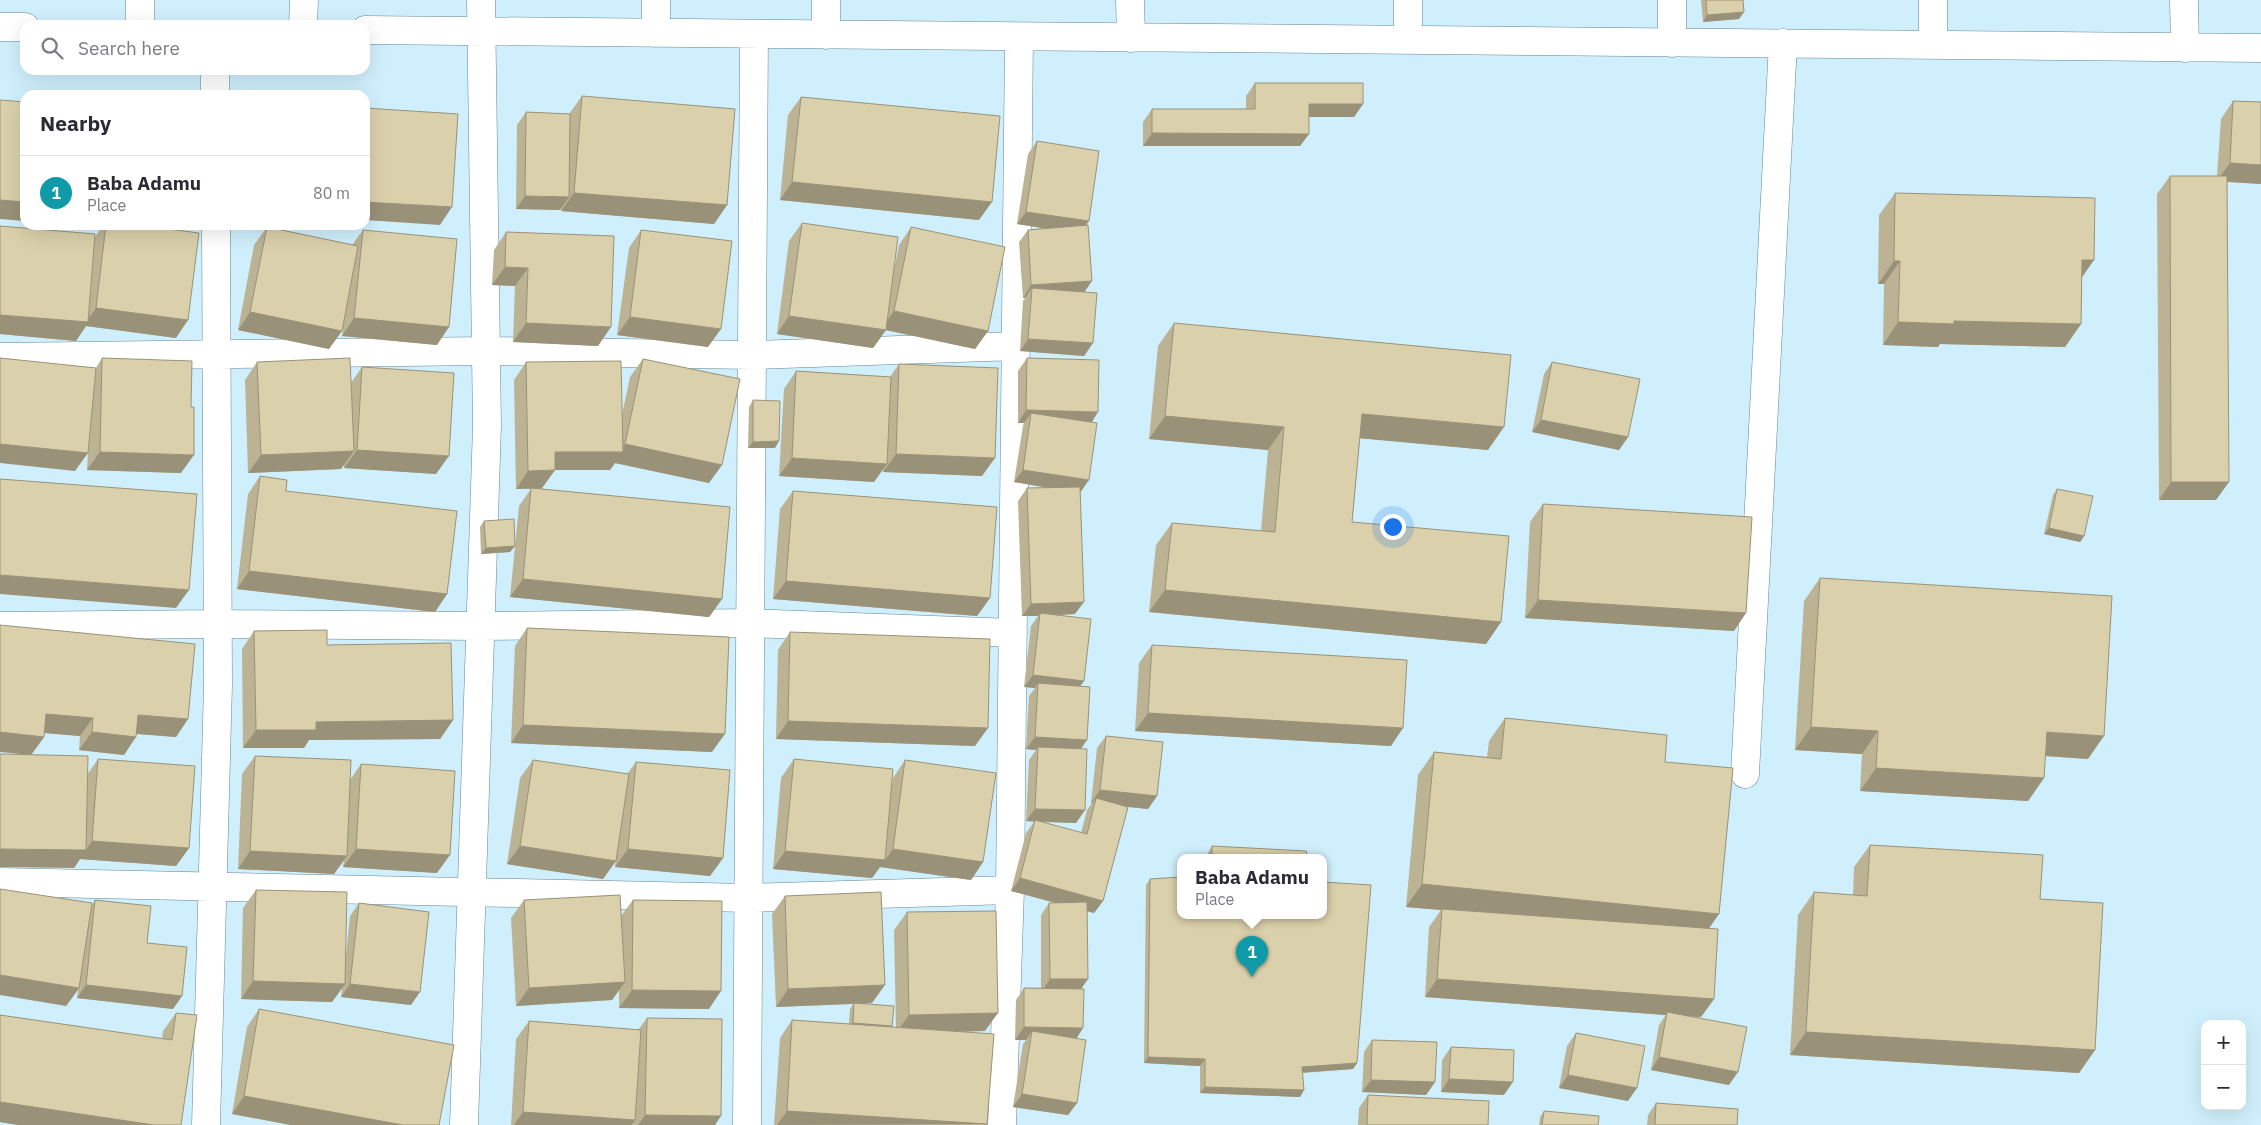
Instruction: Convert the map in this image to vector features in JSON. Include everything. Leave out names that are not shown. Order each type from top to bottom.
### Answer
[{"type":"street","points":[[140,0],[140,20]]},
{"type":"street","points":[[304,0],[304,20]]},
{"type":"street","points":[[464,1125],[487,426],[480,0]]},
{"type":"street","points":[[656,0],[656,33]]},
{"type":"street","points":[[826,0],[826,35]]},
{"type":"street","points":[[1130,0],[1131,38]]},
{"type":"street","points":[[1408,0],[1408,40]]},
{"type":"street","points":[[1672,0],[1672,43]]},
{"type":"street","points":[[1933,0],[1933,45]]},
{"type":"street","points":[[2184,0],[2185,48]]},
{"type":"street","points":[[0,27],[20,27]]},
{"type":"street","points":[[370,30],[2261,48]]},
{"type":"street","points":[[747,1125],[754,34]]},
{"type":"street","points":[[1002,1125],[1010,890],[1019,36]]},
{"type":"street","points":[[1745,774],[1784,43]]},
{"type":"street","points":[[215,75],[215,90]]},
{"type":"street","points":[[206,1125],[218,624],[216,230]]},
{"type":"street","points":[[0,357],[486,351],[752,355],[1016,346]]},
{"type":"street","points":[[0,626],[218,624],[480,626],[751,623],[1013,633]]},
{"type":"street","points":[[0,882],[471,894],[749,898],[1010,890]]},
{"type":"building","points":[[1706,0],[1743,0],[1744,12],[1707,15]]},
{"type":"building","points":[[1255,83],[1363,83],[1363,104],[1309,104],[1309,134],[1152,133],[1152,109],[1255,109]]},
{"type":"building","points":[[582,96],[735,109],[727,205],[574,193]]},
{"type":"building","points":[[801,97],[1000,116],[992,202],[792,182]]},
{"type":"building","points":[[0,100],[20,102],[20,202],[0,200]]},
{"type":"building","points":[[2233,101],[2261,102],[2261,165],[2230,163]]},
{"type":"building","points":[[370,108],[458,114],[452,207],[370,202]]},
{"type":"building","points":[[526,112],[570,114],[569,197],[525,196]]},
{"type":"building","points":[[1037,141],[1099,151],[1089,221],[1026,212]]},
{"type":"building","points":[[2170,176],[2227,176],[2229,482],[2171,482]]},
{"type":"building","points":[[1895,193],[2095,198],[2094,260],[2082,260],[2081,324],[1954,321],[1954,324],[1898,322],[1900,261],[1894,261]]},
{"type":"building","points":[[802,223],[898,237],[886,330],[789,316]]},
{"type":"building","points":[[1088,225],[1092,281],[1031,285],[1028,230]]},
{"type":"building","points":[[0,226],[20,228],[20,230],[95,234],[88,322],[0,315]]},
{"type":"building","points":[[911,227],[1005,247],[988,331],[894,311]]},
{"type":"building","points":[[105,230],[176,230],[199,233],[188,320],[96,308]]},
{"type":"building","points":[[266,230],[281,230],[358,246],[342,331],[250,312]]},
{"type":"building","points":[[363,230],[457,239],[449,327],[354,318]]},
{"type":"building","points":[[641,230],[732,241],[721,329],[630,317]]},
{"type":"building","points":[[506,232],[614,236],[611,327],[526,323],[528,268],[505,267]]},
{"type":"building","points":[[1032,288],[1097,293],[1093,343],[1028,339]]},
{"type":"building","points":[[1174,323],[1511,355],[1504,427],[1362,414],[1352,522],[1509,536],[1501,622],[1165,590],[1172,523],[1275,532],[1284,427],[1165,416]]},
{"type":"building","points":[[0,358],[96,368],[88,453],[0,444]]},
{"type":"building","points":[[102,358],[192,361],[191,407],[194,407],[194,455],[100,452]]},
{"type":"building","points":[[350,358],[354,451],[261,455],[257,362]]},
{"type":"building","points":[[1027,358],[1099,360],[1098,412],[1026,410]]},
{"type":"building","points":[[643,359],[740,379],[722,465],[625,444]]},
{"type":"building","points":[[621,361],[623,452],[555,452],[555,470],[528,471],[526,362]]},
{"type":"building","points":[[1552,362],[1640,379],[1628,437],[1541,420]]},
{"type":"building","points":[[899,364],[998,368],[995,458],[896,454]]},
{"type":"building","points":[[362,367],[454,373],[449,456],[357,450]]},
{"type":"building","points":[[796,371],[891,377],[887,464],[792,458]]},
{"type":"building","points":[[753,400],[780,401],[779,441],[753,442]]},
{"type":"building","points":[[1031,413],[1097,423],[1089,480],[1023,470]]},
{"type":"building","points":[[260,476],[287,480],[286,491],[457,511],[447,594],[249,571]]},
{"type":"building","points":[[0,479],[197,494],[189,590],[0,575]]},
{"type":"building","points":[[1080,487],[1084,602],[1031,604],[1027,488]]},
{"type":"building","points":[[531,488],[730,507],[722,599],[523,579]]},
{"type":"building","points":[[2057,489],[2093,496],[2084,536],[2049,528]]},
{"type":"building","points":[[793,491],[997,507],[990,598],[786,581]]},
{"type":"building","points":[[1543,504],[1752,517],[1746,613],[1538,600]]},
{"type":"building","points":[[514,519],[515,546],[486,548],[484,521]]},
{"type":"building","points":[[1820,578],[2112,596],[2104,736],[2047,732],[2044,778],[1876,768],[1878,731],[1811,727]]},
{"type":"building","points":[[1040,613],[1091,619],[1084,681],[1033,675]]},
{"type":"building","points":[[0,625],[195,644],[188,719],[138,715],[136,737],[92,732],[93,718],[46,714],[44,737],[0,732]]},
{"type":"building","points":[[527,628],[729,637],[725,734],[523,725]]},
{"type":"building","points":[[327,630],[327,645],[451,643],[453,720],[316,722],[316,730],[256,730],[254,631]]},
{"type":"building","points":[[790,632],[990,639],[988,728],[788,721]]},
{"type":"building","points":[[1152,645],[1407,660],[1403,728],[1148,713]]},
{"type":"building","points":[[1038,683],[1090,687],[1087,740],[1035,737]]},
{"type":"building","points":[[1505,718],[1667,735],[1665,762],[1733,768],[1719,914],[1422,884],[1434,752],[1501,759]]},
{"type":"building","points":[[1106,736],[1163,742],[1157,796],[1100,790]]},
{"type":"building","points":[[1038,747],[1087,749],[1085,810],[1035,809]]},
{"type":"building","points":[[0,754],[88,756],[86,850],[0,849]]},
{"type":"building","points":[[255,756],[351,760],[347,856],[250,851]]},
{"type":"building","points":[[98,759],[195,766],[189,848],[92,841]]},
{"type":"building","points":[[794,759],[893,769],[885,860],[785,851]]},
{"type":"building","points":[[533,760],[629,774],[616,861],[520,846]]},
{"type":"building","points":[[905,760],[996,773],[983,862],[893,849]]},
{"type":"building","points":[[636,762],[730,770],[723,858],[628,849]]},
{"type":"building","points":[[361,764],[455,771],[450,855],[356,849]]},
{"type":"building","points":[[1096,798],[1128,807],[1103,901],[1020,878],[1035,820],[1087,834]]},
{"type":"building","points":[[1870,845],[2043,855],[2040,899],[2103,903],[2095,1050],[1806,1032],[1814,892],[1867,896]]},
{"type":"building","points":[[1212,846],[1306,851],[1307,854],[1212,854]]},
{"type":"building","points":[[1177,877],[1177,919],[1327,919],[1327,882],[1371,885],[1357,1063],[1302,1067],[1304,1090],[1205,1087],[1205,1059],[1148,1057],[1150,879]]},
{"type":"building","points":[[0,889],[92,903],[79,988],[0,975]]},
{"type":"building","points":[[256,890],[347,892],[345,984],[253,981]]},
{"type":"building","points":[[881,892],[885,985],[788,989],[785,896]]},
{"type":"building","points":[[620,895],[625,982],[529,988],[524,900]]},
{"type":"building","points":[[95,900],[151,906],[147,943],[187,947],[182,996],[86,985]]},
{"type":"building","points":[[633,900],[722,901],[721,991],[632,990]]},
{"type":"building","points":[[1087,902],[1088,979],[1050,979],[1049,903]]},
{"type":"building","points":[[359,903],[429,912],[420,992],[350,984]]},
{"type":"building","points":[[1442,909],[1718,929],[1714,999],[1437,979]]},
{"type":"building","points":[[996,911],[998,1013],[909,1015],[907,912]]},
{"type":"building","points":[[1024,988],[1084,989],[1083,1028],[1024,1027]]},
{"type":"building","points":[[854,1003],[894,1006],[892,1026],[853,1023]]},
{"type":"building","points":[[259,1009],[454,1045],[439,1125],[403,1125],[244,1096]]},
{"type":"building","points":[[1667,1012],[1747,1027],[1738,1072],[1659,1057]]},
{"type":"building","points":[[176,1013],[197,1015],[181,1125],[154,1125],[0,1102],[0,1015],[172,1040]]},
{"type":"building","points":[[647,1018],[722,1019],[721,1116],[645,1115]]},
{"type":"building","points":[[792,1020],[994,1034],[987,1124],[787,1111]]},
{"type":"building","points":[[529,1021],[641,1030],[635,1120],[523,1112]]},
{"type":"building","points":[[1032,1031],[1086,1040],[1077,1103],[1022,1094]]},
{"type":"building","points":[[1576,1033],[1645,1046],[1637,1088],[1568,1075]]},
{"type":"building","points":[[1372,1040],[1437,1042],[1435,1082],[1371,1080]]},
{"type":"building","points":[[1451,1047],[1514,1050],[1513,1082],[1449,1079]]},
{"type":"building","points":[[1368,1095],[1489,1101],[1488,1125],[1367,1125]]},
{"type":"building","points":[[1656,1103],[1738,1109],[1737,1125],[1655,1125]]},
{"type":"building","points":[[1544,1111],[1599,1116],[1598,1125],[1542,1125]]},
{"type":"place","name":"Baba Adamu","points":[[1252,977]]}]
